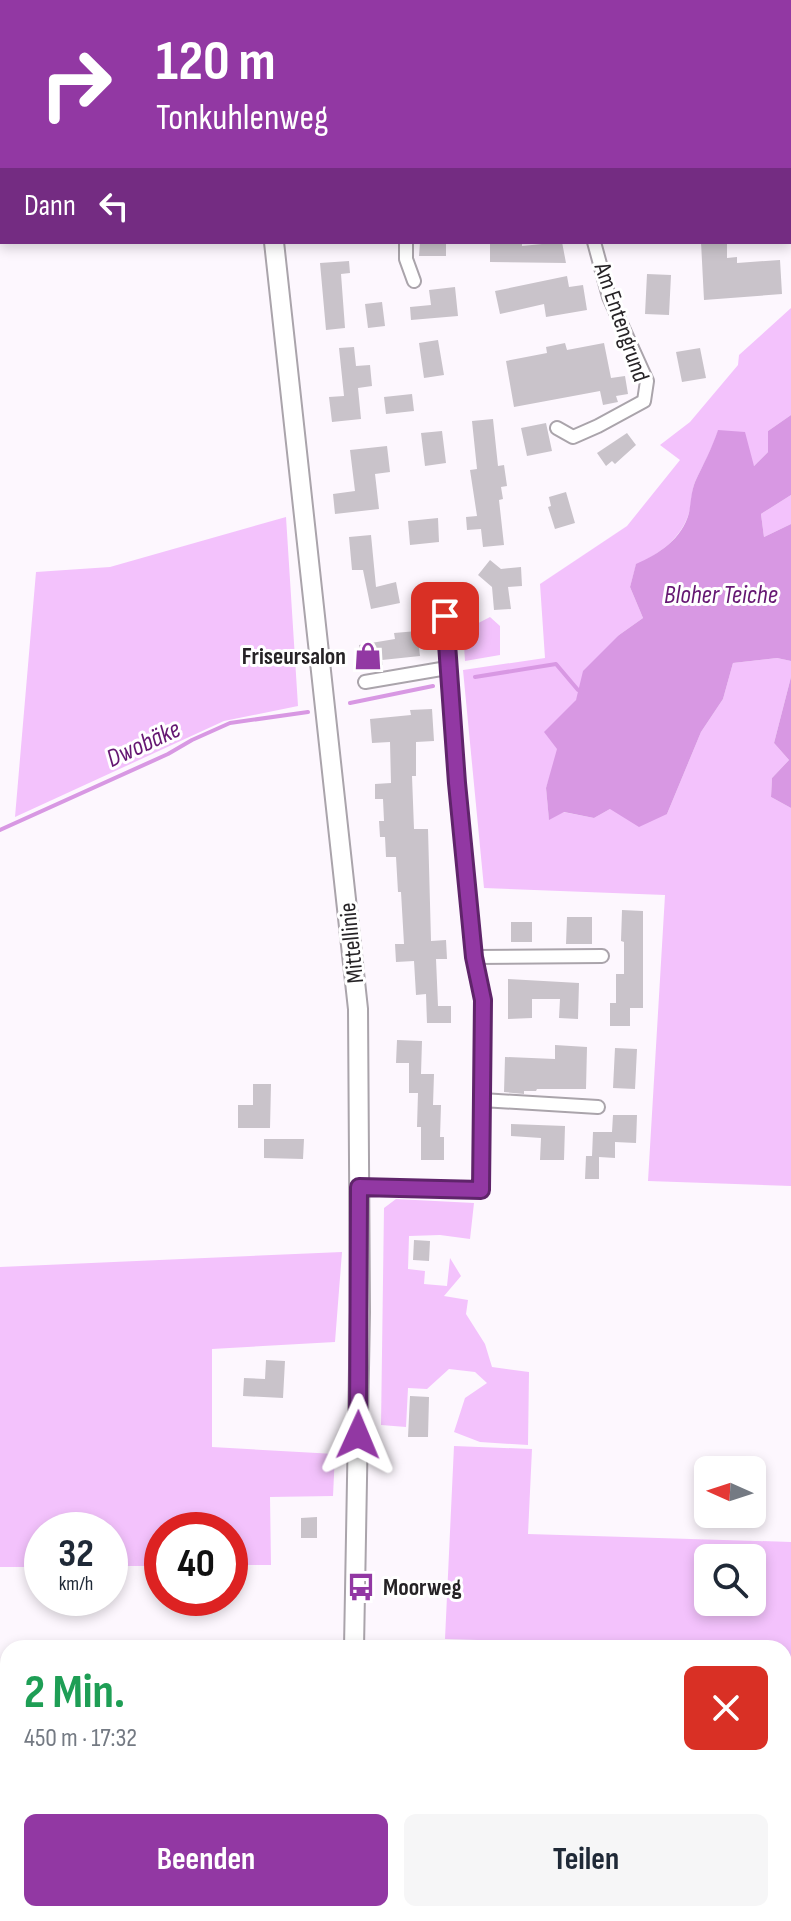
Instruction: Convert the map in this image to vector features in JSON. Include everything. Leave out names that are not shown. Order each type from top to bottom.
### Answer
[{"type":"street","name":"Mittellinie","points":[[274,244],[358,1009],[360,1312],[354,1640]]},
{"type":"street","points":[[406,244],[406,259],[414,281]]},
{"type":"street","name":"Am Entengrund","points":[[557,428],[573,437],[644,401],[647,381],[609,297],[595,244]]},
{"type":"street","points":[[359,1187],[481,1190],[483,1000],[474,957],[447,668],[445,616],[454,592]]},
{"type":"street","points":[[365,682],[447,668]]},
{"type":"street","points":[[474,957],[602,956]]},
{"type":"street","points":[[482,1100],[598,1107]]},
{"type":"shaded area","points":[[791,308],[791,415],[768,431],[768,452],[754,466],[718,431],[695,482],[689,513],[681,531],[661,551],[636,565],[630,587],[643,618],[619,635],[576,700],[546,788],[549,819],[563,812],[594,818],[610,809],[667,814],[701,732],[723,699],[733,663],[777,658],[791,661],[791,677],[774,743],[789,760],[772,778],[771,797],[791,808],[791,1186],[648,1181],[665,895],[484,888],[463,670],[545,658],[540,584],[627,526],[680,460],[660,445],[690,422],[738,365],[739,355]]},
{"type":"shaded area","points":[[791,495],[791,524],[764,537],[761,514]]},
{"type":"shaded area","points":[[286,517],[298,706],[224,721],[15,817],[36,572],[110,567]]},
{"type":"shaded area","points":[[490,617],[500,626],[500,655],[465,661],[463,631]]},
{"type":"shaded area","points":[[396,1199],[474,1203],[470,1239],[440,1235],[409,1236],[408,1269],[425,1271],[424,1284],[447,1286],[450,1258],[461,1276],[444,1296],[468,1300],[466,1314],[485,1344],[492,1367],[529,1372],[528,1445],[480,1442],[454,1432],[465,1398],[487,1383],[475,1372],[449,1369],[427,1389],[408,1388],[406,1427],[381,1425],[384,1208]]},
{"type":"shaded area","points":[[342,1252],[335,1342],[212,1349],[212,1447],[335,1454],[333,1496],[270,1497],[271,1565],[248,1565],[248,1512],[144,1512],[144,1566],[128,1566],[128,1512],[24,1512],[24,1567],[0,1567],[0,1267]]},
{"type":"shaded area","points":[[454,1446],[532,1449],[528,1534],[791,1542],[791,1640],[445,1639]]},
{"type":"water","name":"Bloher Teiche","points":[[791,415],[791,495],[761,514],[764,537],[791,524],[791,661],[777,658],[733,663],[723,699],[701,732],[667,814],[639,827],[610,809],[594,818],[564,812],[549,820],[546,788],[557,749],[544,732],[576,700],[583,671],[619,635],[643,618],[630,587],[636,564],[661,550],[681,531],[689,513],[695,482],[718,430],[745,432],[754,466],[768,452],[768,431]]},
{"type":"water","name":"Bloher Teiche","points":[[791,677],[791,808],[771,797],[772,778],[789,760],[774,743]]},
{"type":"building","points":[[420,244],[446,244],[446,256],[419,256]]},
{"type":"building","points":[[490,244],[562,244],[566,263],[490,262]]},
{"type":"building","points":[[701,244],[727,244],[727,258],[737,257],[737,263],[780,260],[782,294],[704,300]]},
{"type":"building","points":[[349,261],[350,273],[341,274],[345,328],[326,330],[320,263]]},
{"type":"building","points":[[647,274],[671,275],[669,315],[645,314]]},
{"type":"building","points":[[567,276],[569,287],[583,285],[587,310],[546,317],[544,304],[500,314],[495,291]]},
{"type":"building","points":[[455,287],[458,316],[411,320],[410,307],[431,305],[429,290]]},
{"type":"building","points":[[382,302],[385,326],[368,328],[365,304]]},
{"type":"building","points":[[438,340],[444,375],[424,378],[419,343]]},
{"type":"building","points":[[565,343],[567,350],[604,343],[611,378],[625,376],[628,394],[616,396],[618,402],[603,405],[600,391],[514,407],[506,361],[547,353],[546,347]]},
{"type":"building","points":[[354,347],[356,366],[370,365],[372,386],[358,388],[361,419],[332,422],[329,397],[344,396],[339,348]]},
{"type":"building","points":[[700,348],[706,378],[682,382],[676,352]]},
{"type":"building","points":[[412,394],[414,411],[386,414],[384,397]]},
{"type":"building","points":[[493,419],[498,466],[504,465],[507,486],[501,487],[503,499],[499,500],[504,545],[483,547],[481,529],[467,530],[466,517],[477,516],[470,470],[477,469],[472,421]]},
{"type":"building","points":[[546,423],[552,451],[527,456],[521,428]]},
{"type":"building","points":[[442,431],[446,463],[425,466],[421,433]]},
{"type":"building","points":[[627,433],[636,445],[615,464],[612,461],[606,466],[597,453]]},
{"type":"building","points":[[387,446],[390,472],[375,474],[379,509],[335,514],[333,494],[355,491],[350,450]]},
{"type":"building","points":[[566,492],[575,523],[555,529],[548,507],[551,506],[549,497]]},
{"type":"building","points":[[438,518],[439,542],[410,545],[408,521]]},
{"type":"building","points":[[371,535],[376,587],[396,582],[400,603],[371,609],[363,570],[352,570],[349,537]]},
{"type":"building","points":[[490,560],[501,569],[521,567],[522,586],[508,587],[511,609],[494,610],[492,587],[478,575]]},
{"type":"building","points":[[417,631],[420,656],[382,660],[383,665],[362,668],[359,645],[395,639],[394,633]]},
{"type":"building","points":[[432,709],[434,741],[416,742],[416,776],[412,776],[414,829],[428,829],[431,941],[446,940],[447,959],[436,959],[438,1006],[451,1006],[451,1023],[427,1023],[426,994],[416,995],[414,961],[396,962],[395,944],[404,944],[401,892],[398,892],[396,857],[386,857],[385,837],[380,837],[379,821],[384,821],[383,799],[375,799],[375,784],[391,783],[390,742],[372,743],[370,719],[411,715],[410,710]]},
{"type":"building","points":[[622,910],[643,911],[643,1008],[630,1008],[630,1026],[610,1026],[610,1003],[616,1003],[616,974],[624,974]]},
{"type":"building","points":[[567,917],[592,917],[592,944],[566,944]]},
{"type":"building","points":[[511,922],[532,922],[532,942],[511,942]]},
{"type":"building","points":[[508,979],[579,983],[578,1019],[559,1018],[560,999],[532,999],[532,1018],[508,1019]]},
{"type":"building","points":[[397,1040],[422,1041],[421,1074],[434,1074],[433,1105],[441,1105],[440,1137],[444,1137],[444,1160],[421,1160],[421,1127],[417,1127],[418,1093],[409,1093],[409,1063],[396,1063]]},
{"type":"building","points":[[555,1045],[587,1047],[586,1089],[537,1089],[524,1091],[524,1094],[504,1092],[505,1057],[555,1059]]},
{"type":"building","points":[[615,1048],[637,1049],[635,1089],[613,1088]]},
{"type":"building","points":[[253,1084],[271,1084],[270,1128],[238,1128],[238,1105],[253,1105]]},
{"type":"building","points":[[613,1115],[637,1115],[636,1143],[615,1142],[615,1158],[599,1157],[599,1179],[585,1179],[586,1156],[592,1156],[593,1132],[612,1132]]},
{"type":"building","points":[[511,1124],[565,1126],[564,1160],[540,1160],[541,1138],[511,1136]]},
{"type":"building","points":[[264,1139],[304,1139],[303,1159],[264,1158]]},
{"type":"building","points":[[414,1240],[430,1241],[429,1261],[413,1260]]},
{"type":"building","points":[[266,1360],[285,1361],[283,1398],[243,1396],[244,1378],[265,1379]]},
{"type":"building","points":[[410,1396],[429,1397],[428,1437],[408,1437]]},
{"type":"building","points":[[317,1517],[317,1538],[301,1538],[301,1518]]},
{"type":"waterway","name":"Dwobäke","points":[[475,677],[556,664],[578,690]]},
{"type":"waterway","name":"Dwobäke","points":[[350,703],[433,686]]},
{"type":"waterway","name":"Dwobäke","points":[[0,830],[230,723],[308,712]]},
{"type":"place","name":"Friseursalon","points":[[368,656]]},
{"type":"place","name":"Moorweg","points":[[361,1587]]},
{"type":"route","points":[[358,1435],[359,1187],[481,1190],[483,1000],[474,957],[447,668],[445,616]]}]
